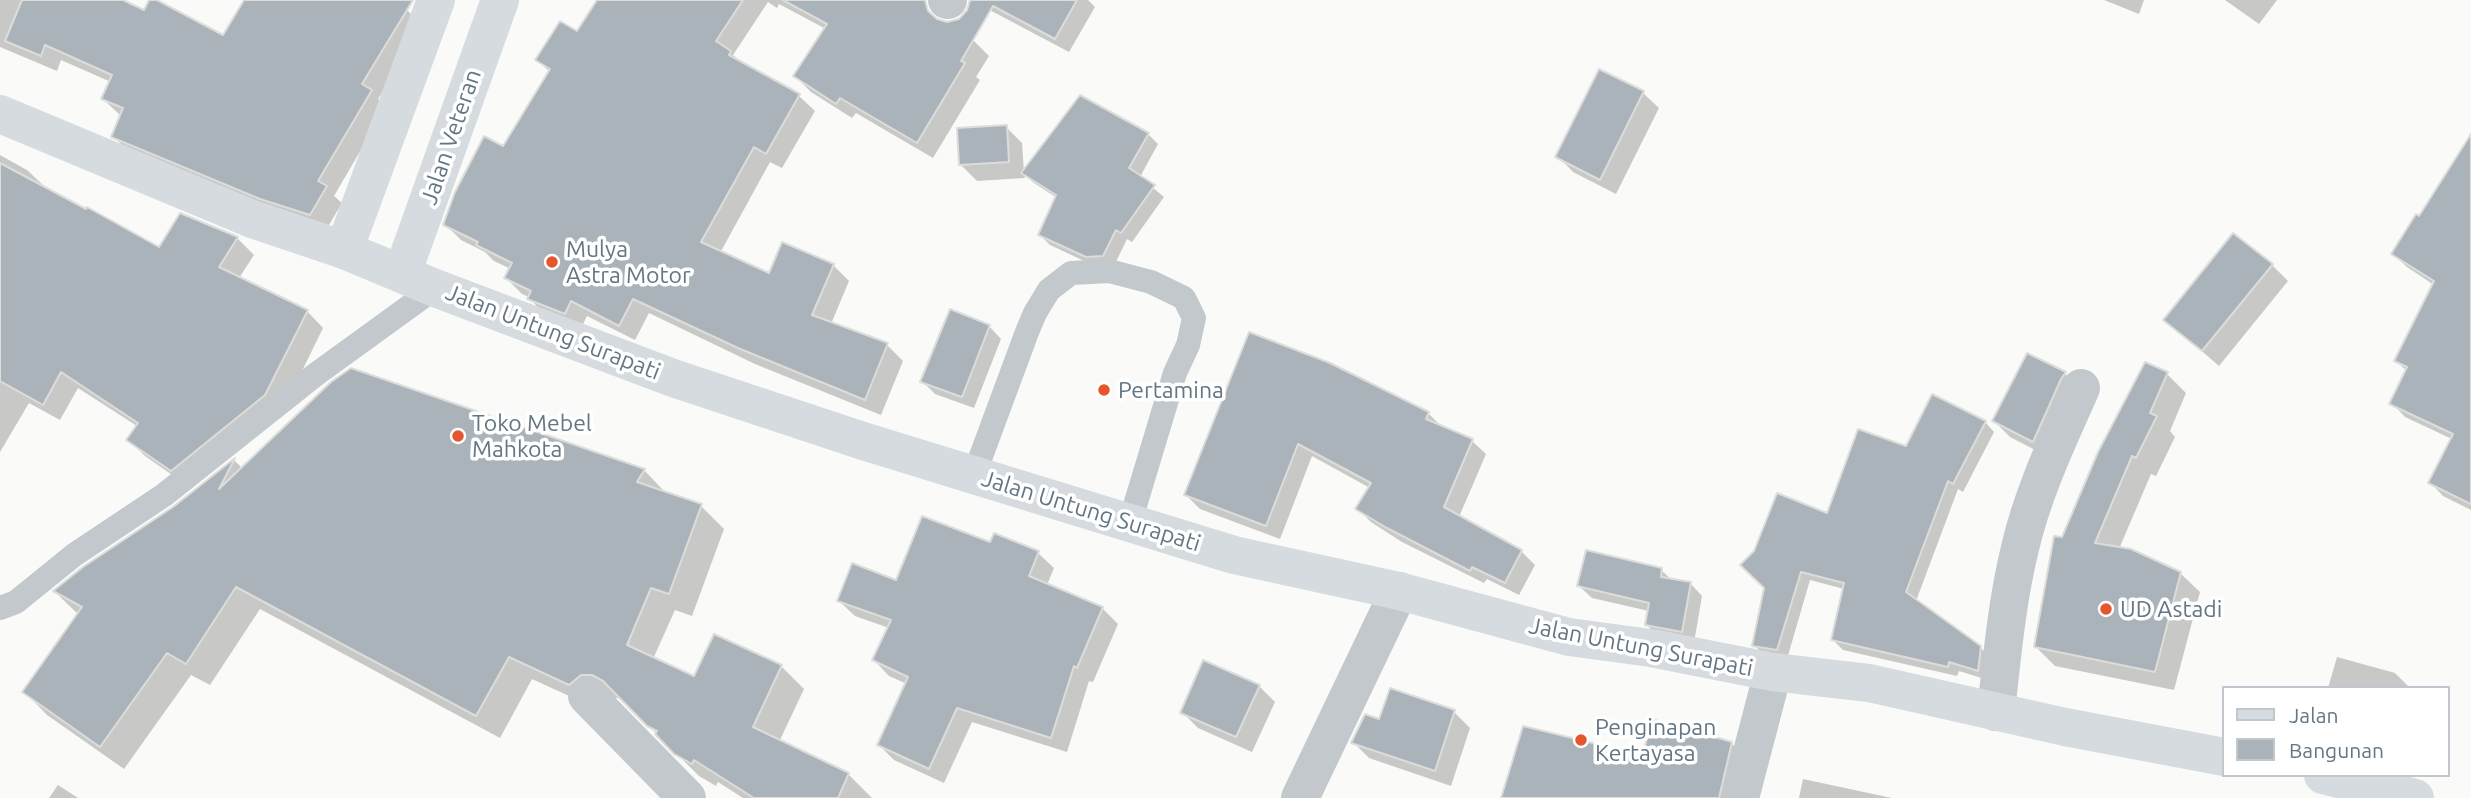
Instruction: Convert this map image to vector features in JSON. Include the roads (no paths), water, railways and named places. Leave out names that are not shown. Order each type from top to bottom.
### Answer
[{"type":"main road","points":[[344,250],[436,0]]},
{"type":"main road","name":"Jalan Veteran","points":[[419,281],[500,0]]},
{"type":"main road","name":"Jalan Untung Surapati","points":[[0,114],[252,219],[344,250],[673,378],[863,441],[1234,555],[1399,591],[1569,637],[1651,648],[1773,672],[1869,682],[1996,712],[2222,757]]},
{"type":"main road","points":[[2331,777],[2414,798]]},
{"type":"street","points":[[1996,712],[2003,641],[2020,548],[2037,489],[2081,387]]},
{"type":"street","points":[[1300,798],[1399,591]]},
{"type":"street","points":[[1740,798],[1773,672]]},
{"type":"street","points":[[587,696],[687,798]]},
{"type":"lane","points":[[974,475],[1027,332],[1049,290],[1071,273],[1109,271],[1151,282],[1184,298],[1194,318],[1188,345],[1175,373],[1130,522]]},
{"type":"lane","points":[[0,608],[16,602],[74,555],[164,495],[315,375],[419,281]]},
{"type":"place","name":"Mulya Astra Motor","points":[[552,262]]},
{"type":"place","name":"Pertamina","points":[[1104,390]]},
{"type":"place","name":"Toko Mebel Mahkota","points":[[458,436]]},
{"type":"place","name":"UD Astadi","points":[[2106,609]]},
{"type":"place","name":"Penginapan Kertayasa","points":[[1581,740]]}]
